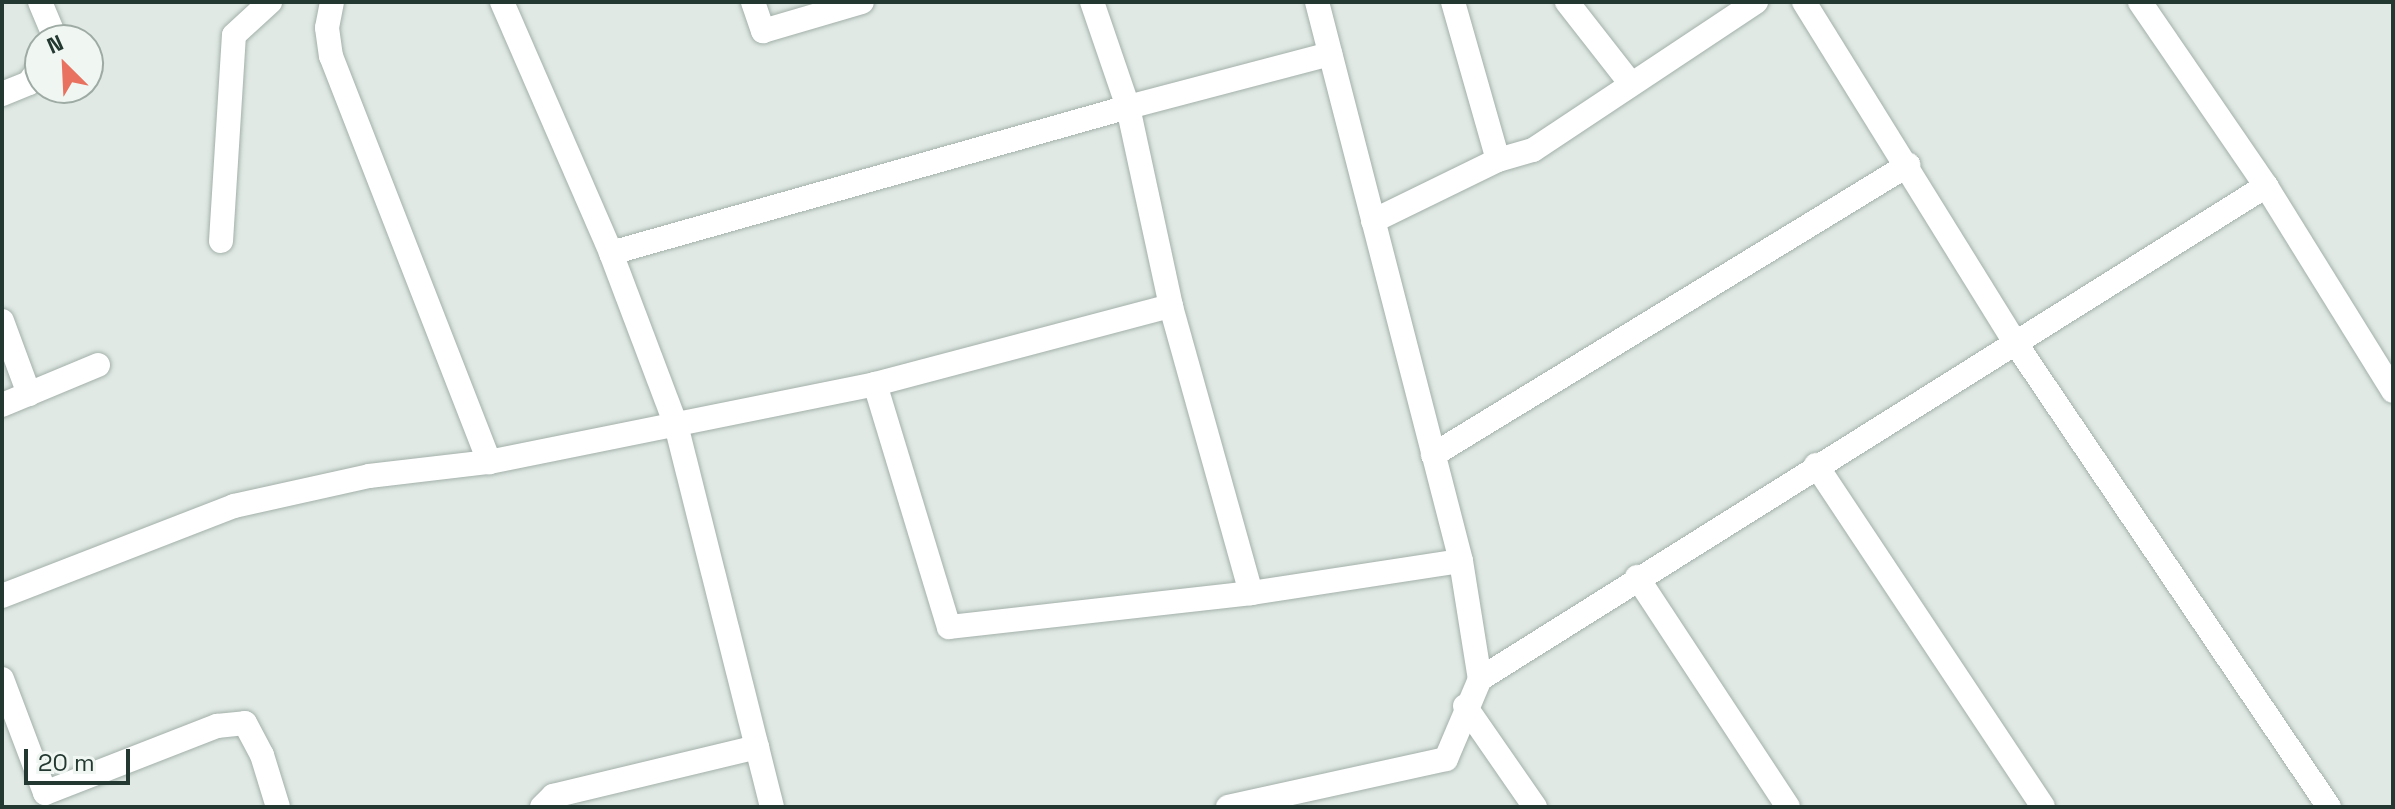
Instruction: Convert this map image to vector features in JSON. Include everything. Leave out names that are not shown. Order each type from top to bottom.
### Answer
[{"type":"street","points":[[40,2],[49,24]]},
{"type":"street","points":[[221,241],[234,35],[270,2]]},
{"type":"street","points":[[332,2],[327,28],[331,56],[489,462]]},
{"type":"street","points":[[502,2],[611,253],[676,425],[772,807]]},
{"type":"street","points":[[753,2],[763,31],[862,2]]},
{"type":"street","points":[[1092,2],[1128,107],[1171,306],[1251,593]]},
{"type":"street","points":[[1317,2],[1461,561],[1480,679]]},
{"type":"street","points":[[1453,2],[1498,160]]},
{"type":"street","points":[[1567,2],[1631,84]]},
{"type":"street","points":[[1373,221],[1498,160],[1533,150],[1756,2]]},
{"type":"street","points":[[1804,2],[1908,165],[2016,344],[2329,807]]},
{"type":"street","points":[[2140,2],[2266,186],[2393,391]]},
{"type":"street","points":[[611,253],[1128,107],[1330,54]]},
{"type":"street","points":[[2,94],[24,85]]},
{"type":"street","points":[[1433,455],[1908,165]]},
{"type":"street","points":[[1228,807],[1446,759],[1465,706],[1480,679],[1637,577],[2266,186]]},
{"type":"street","points":[[2,596],[234,506],[369,476],[489,462],[875,384],[1171,306]]},
{"type":"street","points":[[2,321],[29,394]]},
{"type":"street","points":[[2,405],[98,365]]},
{"type":"street","points":[[875,384],[949,627],[1251,593],[1461,561]]},
{"type":"street","points":[[1816,465],[2043,807]]},
{"type":"street","points":[[1637,577],[1788,807]]},
{"type":"street","points":[[2,679],[45,793],[217,726],[245,723],[262,755],[278,807]]},
{"type":"street","points":[[1465,706],[1535,807]]},
{"type":"street","points":[[542,807],[553,796],[757,747]]}]
